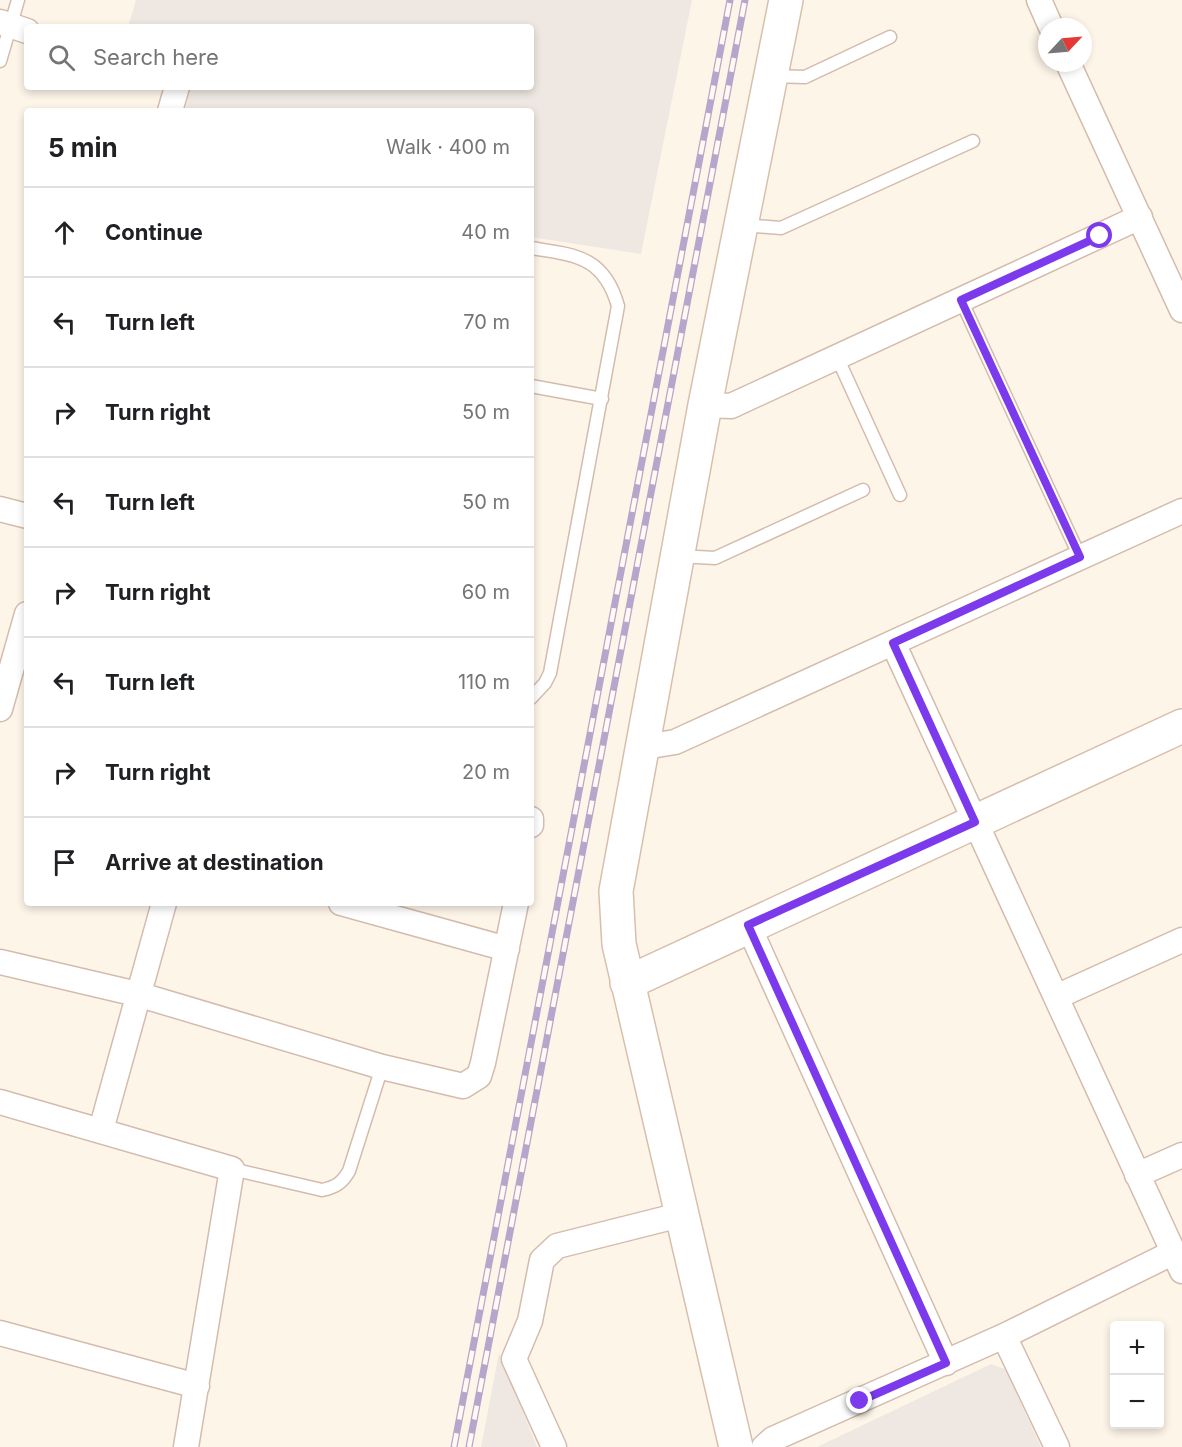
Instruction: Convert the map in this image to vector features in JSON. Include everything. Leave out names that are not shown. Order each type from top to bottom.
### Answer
[{"type":"street","points":[[736,1447],[627,982],[616,925],[616,891],[705,405],[786,0]]},
{"type":"street","points":[[1039,0],[1047,18]]},
{"type":"street","points":[[1072,72],[1182,310]]},
{"type":"street","points":[[171,108],[176,90]]},
{"type":"street","points":[[705,405],[731,406],[1140,217]]},
{"type":"street","points":[[0,509],[24,515]]},
{"type":"street","points":[[644,743],[657,745],[675,742],[1182,511]]},
{"type":"street","points":[[0,709],[20,666],[24,636]]},
{"type":"street","points":[[764,1447],[773,1439],[1004,1336],[1178,1262],[893,643]]},
{"type":"street","points":[[627,982],[1182,726]]},
{"type":"street","points":[[101,1130],[163,906]]},
{"type":"street","points":[[352,906],[507,949]]},
{"type":"street","points":[[0,962],[137,994],[382,1067],[463,1086],[479,1076],[515,906]]},
{"type":"street","points":[[748,925],[946,1363]]},
{"type":"street","points":[[1056,998],[1182,940]]},
{"type":"street","points":[[0,1102],[232,1169],[186,1447]]},
{"type":"street","points":[[1137,1175],[1182,1155]]},
{"type":"street","points":[[554,1447],[514,1359],[530,1321],[542,1260],[557,1246],[680,1215]]},
{"type":"street","points":[[0,1333],[197,1386]]},
{"type":"street","points":[[1004,1336],[1057,1447]]},
{"type":"lane","points":[[0,62],[18,0]]},
{"type":"lane","points":[[770,76],[805,77],[890,37]]},
{"type":"lane","points":[[741,225],[781,228],[973,141]]},
{"type":"lane","points":[[534,249],[583,258],[599,269],[610,285],[618,306],[550,673],[545,683],[534,695]]},
{"type":"lane","points":[[961,300],[1080,557]]},
{"type":"lane","points":[[837,357],[900,495]]},
{"type":"lane","points":[[534,387],[602,399]]},
{"type":"lane","points":[[678,556],[716,558],[863,490]]},
{"type":"lane","points":[[232,1169],[322,1190],[334,1188],[349,1172],[382,1067]]},
{"type":"shaded area","points":[[136,0],[692,0],[641,254],[534,237],[534,108],[186,108],[190,90],[534,90],[534,24],[129,24]]},
{"type":"shaded area","points":[[499,1353],[537,1447],[481,1447]]},
{"type":"shaded area","points":[[991,1364],[1005,1369],[1041,1447],[817,1447]]},
{"type":"railway","points":[[454,1447],[730,0]]},
{"type":"railway","points":[[469,1447],[745,0]]},
{"type":"route","points":[[860,1401],[946,1363],[748,925],[975,822],[893,643],[1080,557],[961,300],[1100,236]]}]
